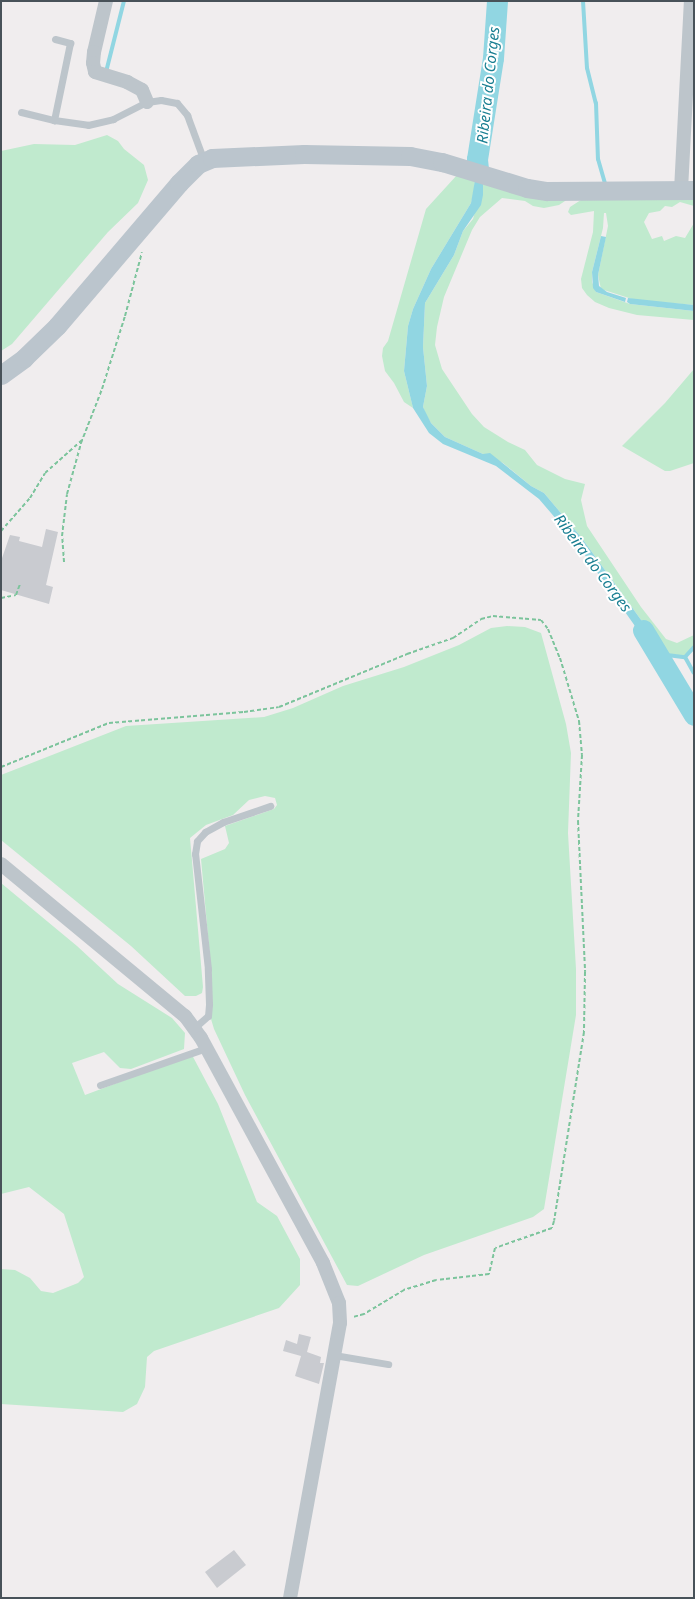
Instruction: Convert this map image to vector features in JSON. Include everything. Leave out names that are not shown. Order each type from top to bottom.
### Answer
[{"type":"main road","points":[[1,375],[24,358],[57,326],[179,183],[198,164],[212,158],[234,155],[410,156],[442,162],[526,188],[547,191],[688,190]]},
{"type":"street","points":[[106,1],[94,52],[93,63],[95,72],[127,82],[142,90],[147,102]]},
{"type":"street","points":[[688,190],[691,1]]},
{"type":"street","points":[[1,864],[185,1016],[207,1048],[324,1263],[340,1303],[340,1321],[290,1598]]},
{"type":"lane","points":[[54,120],[70,42],[55,39]]},
{"type":"lane","points":[[21,112],[54,120],[88,125],[113,119],[147,102],[161,100],[177,103],[187,115],[204,162]]},
{"type":"lane","points":[[194,1028],[208,1016],[209,1004],[208,969],[195,854],[197,841],[205,832],[223,822],[270,806]]},
{"type":"lane","points":[[100,1085],[207,1048]]},
{"type":"lane","points":[[334,1355],[388,1364]]},
{"type":"path","points":[[64,562],[62,536],[67,494],[83,438],[105,380],[142,251]]},
{"type":"path","points":[[1,531],[30,498],[45,473],[83,438]]},
{"type":"path","points":[[1,598],[16,595],[20,584]]},
{"type":"path","points":[[1,767],[109,723],[244,712],[279,707],[407,654],[452,638],[481,619],[493,616],[541,620],[548,629],[560,658],[579,721],[582,755],[578,821],[584,972],[584,1032],[552,1228],[495,1248],[489,1274],[436,1280],[404,1290],[364,1314],[340,1321]]},
{"type":"green space","points":[[107,135],[118,141],[124,149],[144,165],[148,180],[138,203],[108,232],[12,344],[1,351],[1,151],[34,144],[75,145]]},
{"type":"green space","points":[[457,175],[475,180],[471,203],[431,269],[413,309],[408,326],[404,371],[413,408],[404,402],[385,371],[382,356],[383,348],[388,341],[426,209]]},
{"type":"green space","points":[[483,183],[568,199],[559,205],[544,208],[533,206],[525,201],[502,198],[480,217],[472,230],[444,297],[435,345],[442,369],[472,414],[484,427],[525,450],[537,465],[565,479],[585,484],[581,500],[587,526],[641,607],[666,639],[677,643],[694,635],[694,645],[684,656],[665,653],[581,537],[544,493],[531,486],[503,463],[445,437],[426,415],[423,407],[427,386],[423,347],[425,303],[454,255],[463,231],[473,219]]},
{"type":"green space","points":[[694,196],[694,206],[680,202],[672,207],[665,206],[660,211],[649,213],[644,222],[652,239],[662,236],[664,241],[676,236],[685,238],[694,223],[694,305],[635,300],[601,289],[598,275],[608,226],[606,213],[604,213],[603,228],[592,272],[592,282],[596,292],[630,304],[694,311],[694,320],[637,315],[609,308],[595,302],[587,295],[582,288],[581,279],[593,232],[594,211],[571,215],[568,212],[570,207],[584,198]]},
{"type":"green space","points":[[694,369],[694,463],[665,471],[622,446],[665,403]]},
{"type":"green space","points":[[507,626],[525,627],[541,633],[566,724],[571,753],[568,833],[576,969],[576,1015],[544,1209],[533,1217],[424,1255],[358,1286],[347,1285],[245,1095],[211,1019],[211,969],[201,859],[225,849],[229,843],[225,826],[274,809],[277,805],[275,798],[265,796],[249,800],[233,815],[206,825],[190,838],[203,987],[202,993],[196,996],[185,996],[131,946],[1,840],[1,775],[126,726],[264,717],[293,708],[343,686],[404,667],[459,645],[491,628]]},
{"type":"green space","points":[[1,883],[77,946],[118,984],[172,1018],[185,1033],[184,1049],[131,1069],[120,1068],[104,1052],[72,1063],[85,1095],[192,1055],[218,1104],[257,1202],[277,1216],[300,1259],[300,1285],[279,1308],[154,1351],[147,1357],[145,1387],[137,1404],[123,1412],[1,1404],[1,1269],[15,1270],[30,1278],[41,1291],[53,1293],[78,1283],[84,1277],[64,1214],[29,1187],[1,1194]]},
{"type":"water","points":[[475,180],[483,183],[481,205],[463,231],[454,255],[425,303],[423,347],[427,386],[423,407],[431,423],[445,437],[483,454],[490,453],[531,486],[544,493],[581,537],[665,653],[654,653],[575,541],[539,499],[496,466],[443,444],[429,433],[413,408],[404,371],[408,326],[413,309],[431,269],[471,203]]},
{"type":"water","points":[[601,236],[606,237],[598,275],[599,286],[607,292],[626,298],[625,302],[596,292],[593,288],[592,272]]},
{"type":"water","points":[[628,298],[694,305],[694,311],[630,304],[627,302]]},
{"type":"building","points":[[46,529],[58,532],[46,585],[53,587],[49,604],[1,590],[1,561],[10,535],[20,537],[19,541],[42,547]]},
{"type":"building","points":[[299,1334],[311,1337],[307,1352],[321,1357],[320,1363],[324,1363],[319,1384],[295,1376],[301,1356],[283,1351],[286,1340],[297,1344]]},
{"type":"building","points":[[234,1550],[246,1565],[217,1588],[205,1572]]},
{"type":"waterway","points":[[106,72],[124,1]]},
{"type":"waterway","name":"Ribeira do Corges","points":[[478,169],[477,159],[493,58],[497,1]]},
{"type":"waterway","points":[[583,1],[587,68],[596,103],[598,159],[605,183]]},
{"type":"waterway","name":"Ribeira do Corges","points":[[643,630],[694,715]]},
{"type":"waterway","points":[[685,657],[694,647]]},
{"type":"waterway","points":[[659,654],[685,657]]},
{"type":"waterway","points":[[685,657],[694,673]]}]
